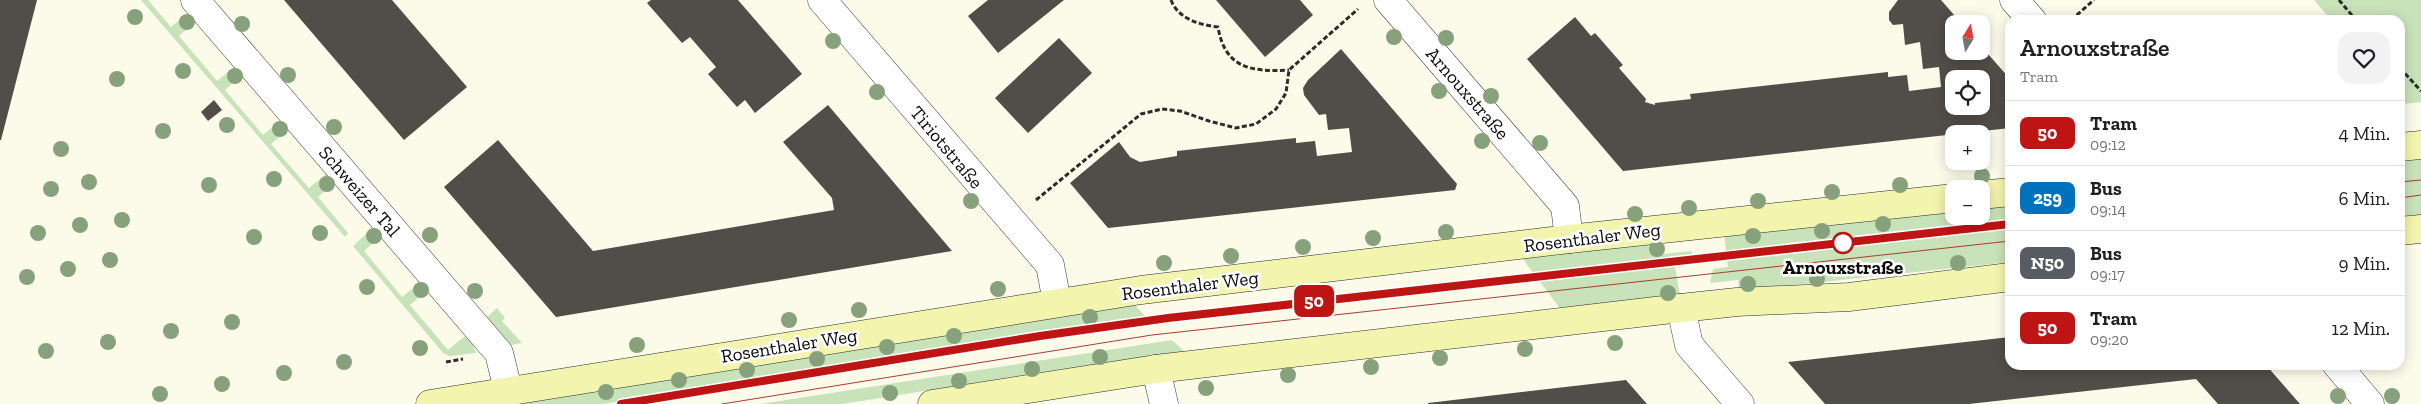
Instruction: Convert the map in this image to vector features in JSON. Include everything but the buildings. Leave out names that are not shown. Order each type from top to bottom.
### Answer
[{"type":"main road","points":[[2405,147],[2421,145]]},
{"type":"main road","points":[[1990,194],[2005,193]]},
{"type":"main road","name":"Rosenthaler Weg","points":[[430,404],[1057,302],[1569,239],[1945,199]]},
{"type":"main road","points":[[2405,230],[2421,228]]},
{"type":"main road","points":[[932,404],[1156,368],[1737,302],[1848,297],[2005,279]]},
{"type":"street","name":"Schweizer Tal","points":[[195,0],[500,353],[508,390]]},
{"type":"street","name":"Tiriotstraße","points":[[822,0],[1010,221],[1050,265],[1057,302]]},
{"type":"street","name":"Arnouxstraße","points":[[1388,0],[1565,206],[1569,239]]},
{"type":"street","points":[[2014,0],[2028,15]]},
{"type":"street","points":[[1681,308],[1689,345],[1740,404]]},
{"type":"street","points":[[1156,368],[1164,404]]},
{"type":"street","points":[[2341,370],[2370,404]]},
{"type":"path","points":[[1171,0],[1174,7],[1190,21],[1218,27],[1221,44],[1229,56],[1241,66],[1268,71],[1289,70],[1362,6]]},
{"type":"path","points":[[2077,15],[2094,0]]},
{"type":"path","points":[[2338,0],[2352,15]]},
{"type":"path","points":[[1010,221],[1141,114],[1162,109],[1180,111],[1236,128],[1256,124],[1276,109],[1286,93],[1289,70]]},
{"type":"path","points":[[2405,73],[2421,90]]},
{"type":"green space","points":[[141,0],[148,0],[171,27],[188,13],[195,22],[179,36],[217,81],[234,67],[241,75],[225,90],[263,135],[280,121],[287,130],[271,144],[309,188],[326,174],[334,183],[318,197],[348,233],[345,237]]},
{"type":"green space","points":[[2314,0],[2421,0],[2421,102],[2405,104],[2405,15],[2327,15]]},
{"type":"green space","points":[[2421,159],[2421,218],[2405,220],[2405,161]]},
{"type":"green space","points":[[2005,205],[2005,263],[1739,291],[1738,280],[1710,283],[1713,269],[1728,267],[1724,234],[1945,211],[1945,225],[1990,225],[1990,206]]},
{"type":"green space","points":[[373,228],[380,237],[364,251],[402,297],[419,283],[426,291],[410,305],[448,350],[465,336],[472,343],[476,353],[450,356],[444,354],[353,246]]},
{"type":"green space","points":[[1660,242],[1663,254],[1692,251],[1689,265],[1675,267],[1680,296],[1562,311],[1522,258]]},
{"type":"green space","points":[[1131,301],[1145,316],[603,404],[510,404]]},
{"type":"green space","points":[[497,308],[505,318],[502,321],[522,343],[510,345],[487,317]]},
{"type":"green space","points":[[1172,340],[1185,352],[1056,370],[842,404],[761,404]]},
{"type":"tram line","points":[[2405,182],[2421,180]]},
{"type":"tram line","points":[[2405,197],[2421,195]]},
{"type":"tram line","points":[[621,404],[1040,336],[1168,318],[2005,225]]},
{"type":"tram line","name":"50","points":[[621,404],[1040,336],[1236,309],[2005,225]]},
{"type":"tram line","points":[[722,404],[1152,335],[2005,242]]},
{"type":"place","name":"Arnouxstraße","points":[[1843,243]]}]
